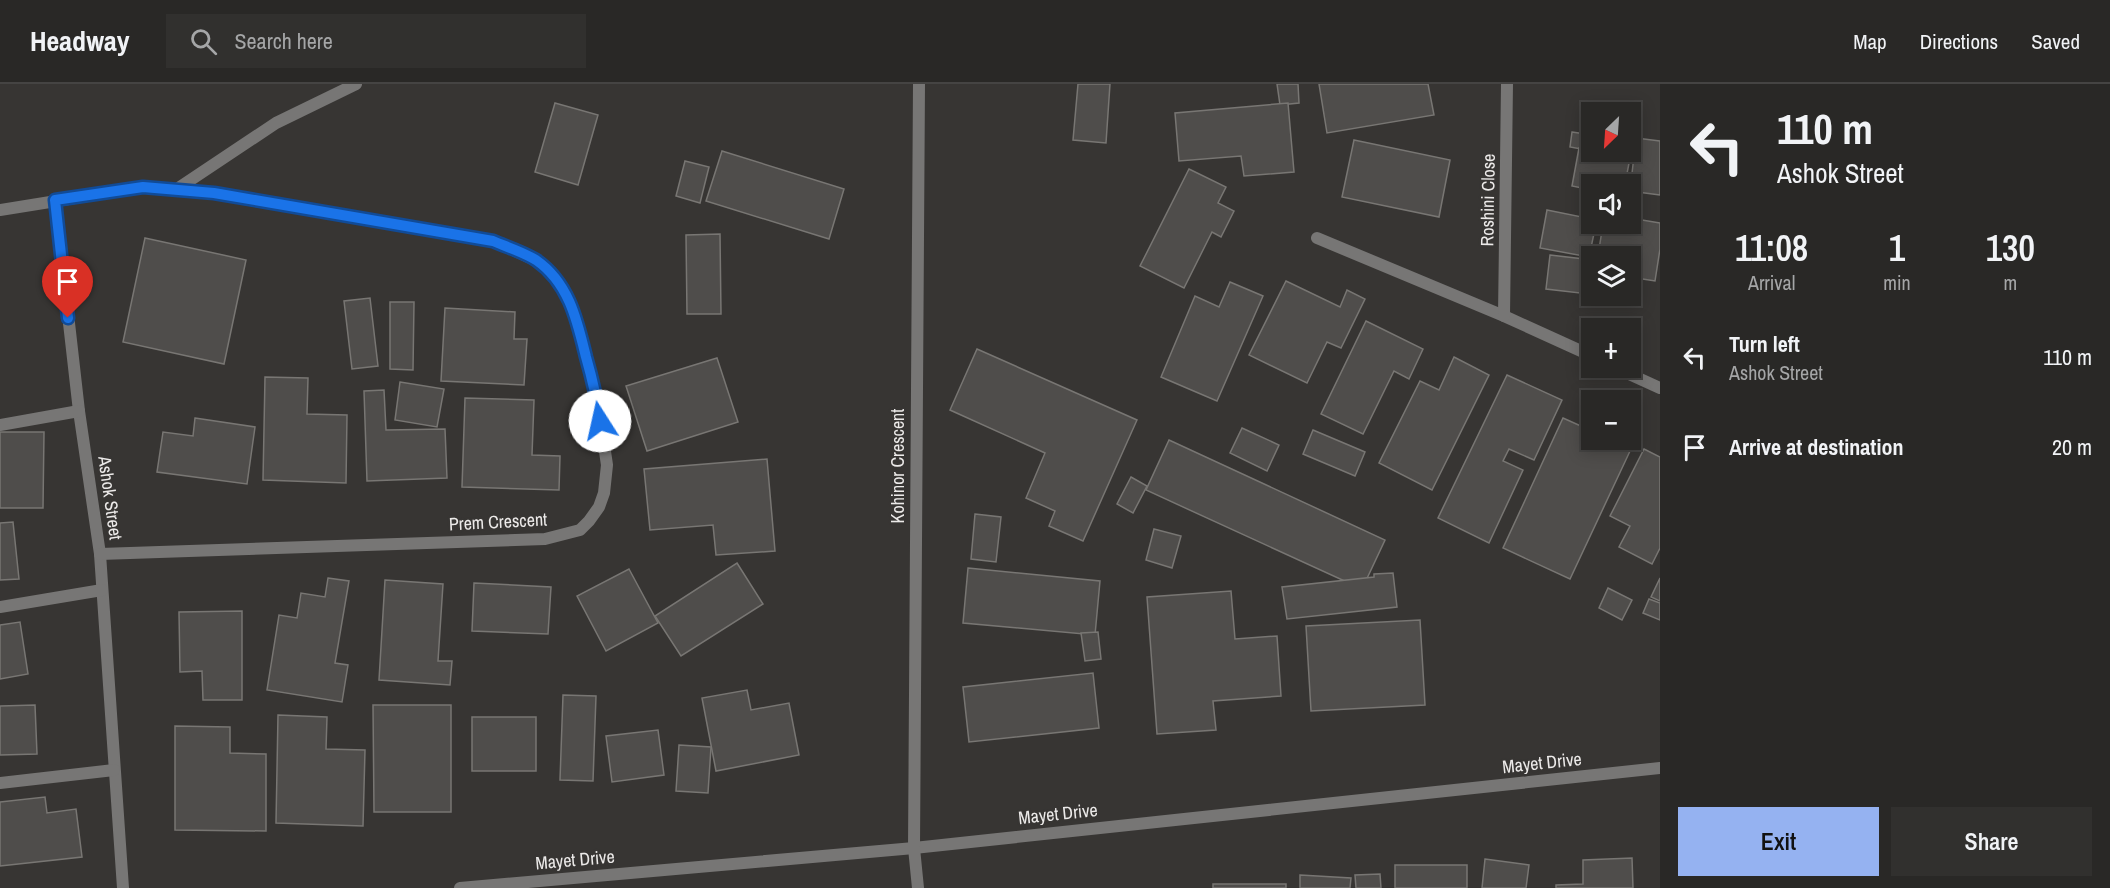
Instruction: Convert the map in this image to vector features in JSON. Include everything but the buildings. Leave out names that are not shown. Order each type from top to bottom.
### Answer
[{"type":"street","points":[[177,189],[276,123],[356,84]]},
{"type":"street","name":"Kohinor Crescent","points":[[918,888],[914,848],[919,84]]},
{"type":"street","name":"Roshini Close","points":[[1504,316],[1507,84]]},
{"type":"street","name":"Prem Crescent","points":[[0,210],[143,187],[177,189],[214,193],[493,241],[535,260],[554,276],[576,314],[597,398],[606,465],[604,494],[599,507],[580,530],[545,539],[99,554]]},
{"type":"street","name":"Ashok Street","points":[[55,200],[79,411],[99,554],[123,888]]},
{"type":"street","points":[[1317,238],[1504,316],[1581,351]]},
{"type":"street","points":[[1638,378],[1660,388]]},
{"type":"street","points":[[0,425],[79,411]]},
{"type":"street","points":[[0,607],[102,590]]},
{"type":"street","name":"Mayet Drive","points":[[460,888],[914,848],[1660,768]]},
{"type":"street","points":[[0,783],[114,770]]},
{"type":"route","points":[[68,318],[55,200],[143,187],[177,189],[214,193],[493,241],[535,260],[554,276],[568,297],[576,314],[597,398],[600,421]]}]
